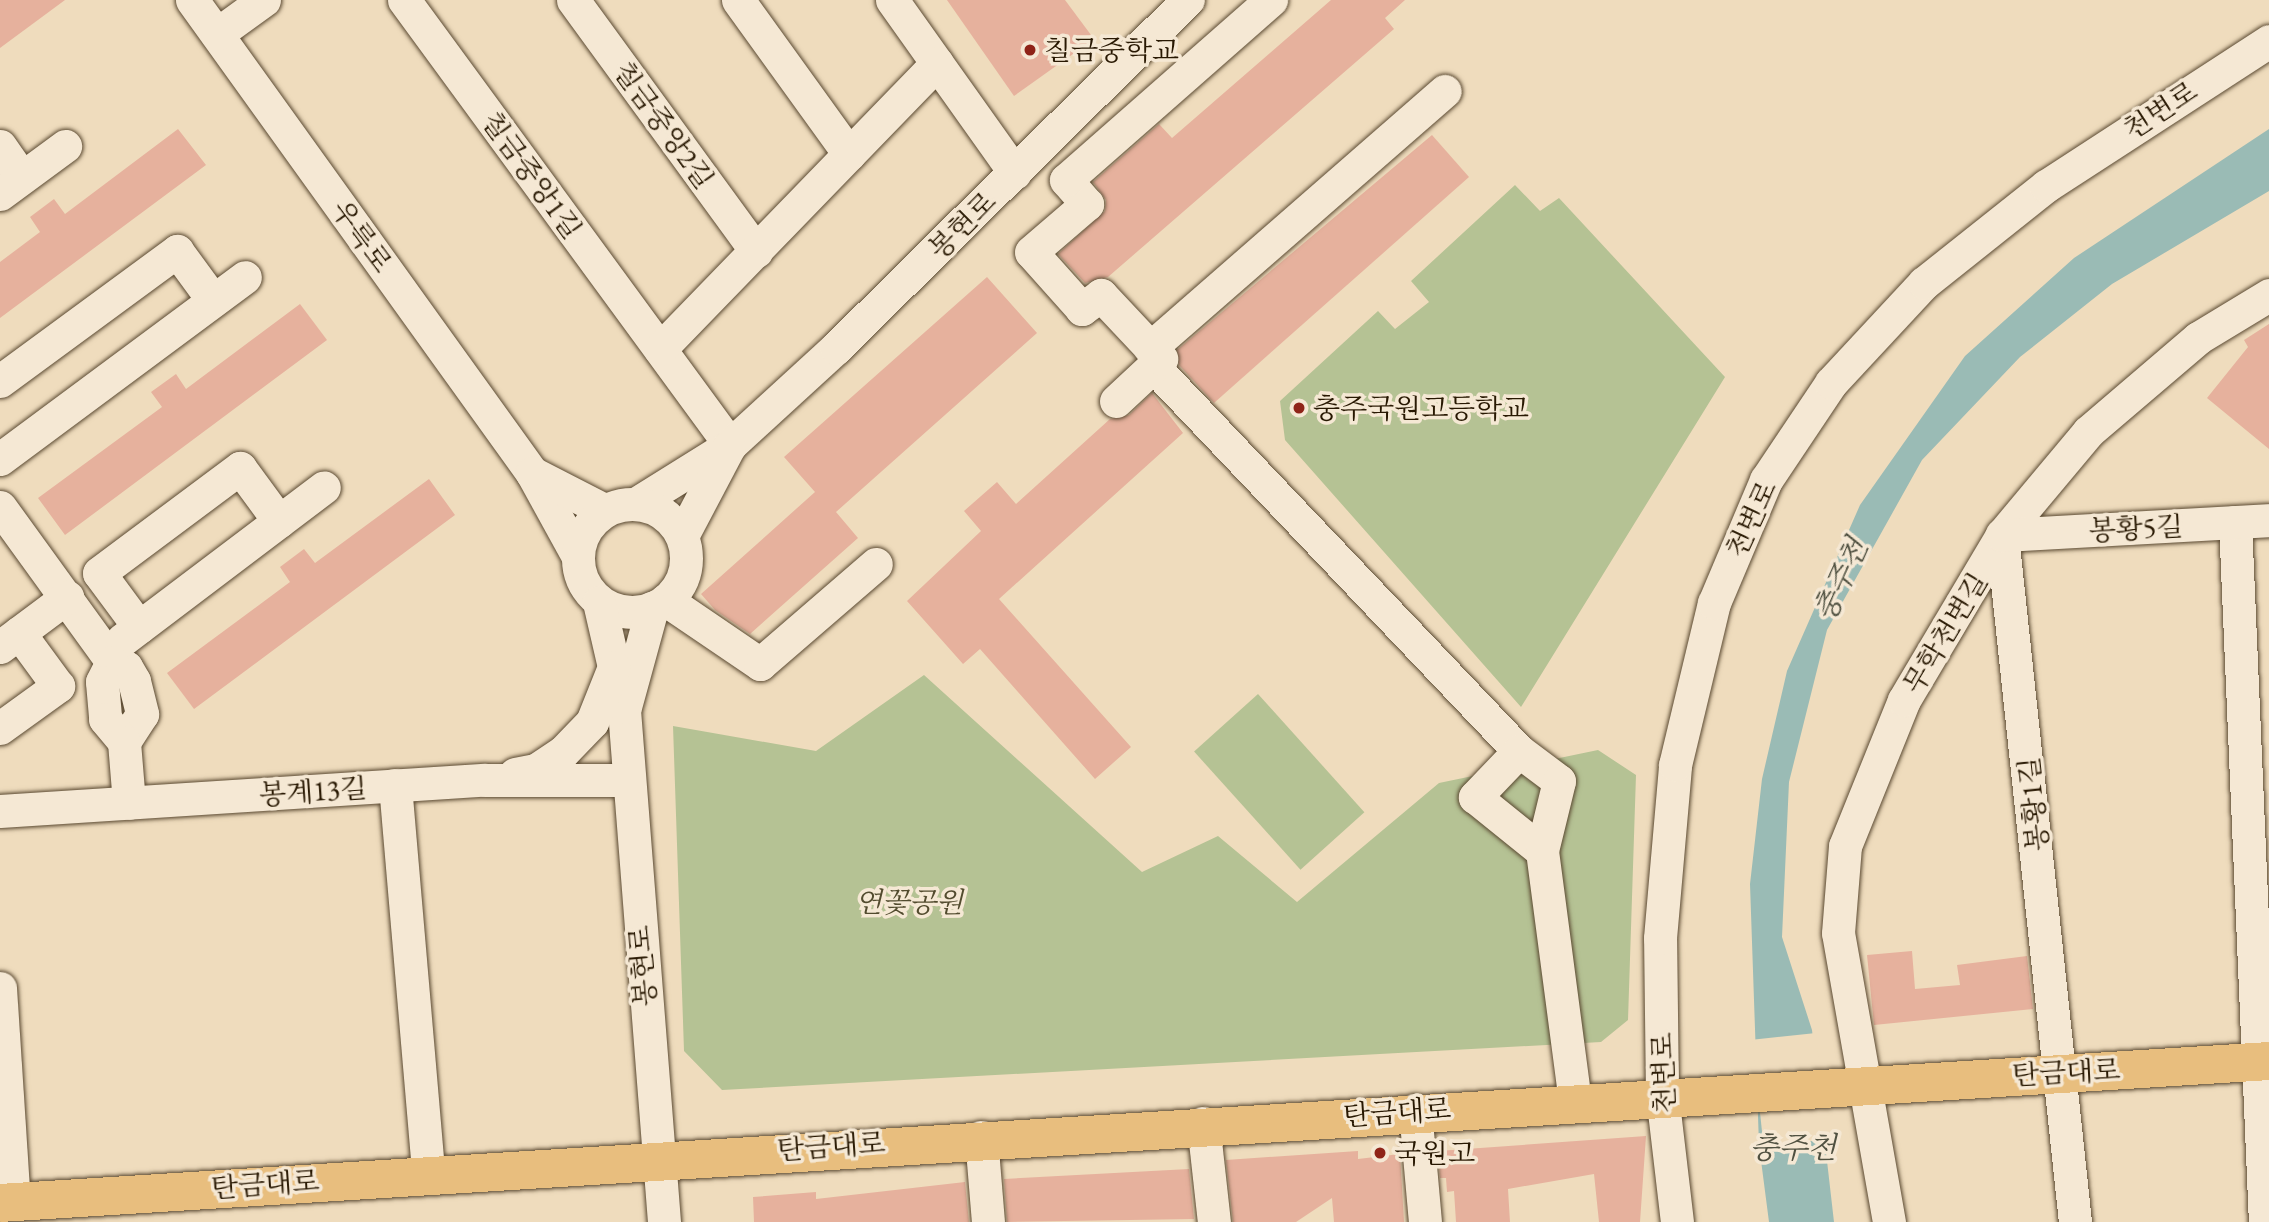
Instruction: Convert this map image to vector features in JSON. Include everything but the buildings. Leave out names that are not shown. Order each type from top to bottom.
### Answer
[{"type":"main road","name":"탄금대로","points":[[7,1202],[657,1157],[1575,1100],[2264,1061]]},
{"type":"street","name":"우륵로","points":[[192,0],[531,473],[577,555]]},
{"type":"street","points":[[217,34],[264,0]]},
{"type":"street","name":"칠금중앙1길","points":[[404,0],[730,445]]},
{"type":"street","name":"칠금중앙2길","points":[[573,0],[756,251]]},
{"type":"street","points":[[738,0],[849,154]]},
{"type":"street","points":[[892,0],[1015,173]]},
{"type":"street","name":"봉현로","points":[[637,503],[730,445],[1015,173],[1188,0]]},
{"type":"street","points":[[1271,0],[1066,180],[1087,204],[1031,252],[1082,309],[1101,295],[1152,357],[1519,751],[1559,780],[1542,851],[1575,1100]]},
{"type":"street","name":"천변로","points":[[1677,1222],[1662,1095],[1660,938],[1675,765],[1714,603],[1766,480],[1831,383],[1924,283],[2046,186],[2269,41]]},
{"type":"street","points":[[660,349],[937,63]]},
{"type":"street","points":[[1116,401],[1152,357],[1445,91]]},
{"type":"street","points":[[0,146],[11,186],[65,146]]},
{"type":"street","points":[[0,381],[177,251],[213,300]]},
{"type":"street","points":[[5,445],[245,277]]},
{"type":"street","name":"무학천변길","points":[[1889,1222],[1839,933],[1845,846],[1904,700],[2002,535],[2088,432],[2198,338],[2269,295]]},
{"type":"street","name":"봉현로","points":[[682,536],[730,445]]},
{"type":"street","points":[[139,627],[99,573],[240,468],[279,521]]},
{"type":"street","name":"우륵로","points":[[531,473],[604,510]]},
{"type":"street","points":[[109,657],[139,627],[324,487]]},
{"type":"street","points":[[659,604],[685,571],[682,536],[664,514],[637,503],[604,510],[585,530],[577,555],[586,589],[599,602],[615,610],[659,604],[760,664],[876,564]]},
{"type":"street","points":[[0,507],[109,657],[126,667],[134,681],[142,714],[124,742],[129,803]]},
{"type":"street","name":"봉황5길","points":[[2002,535],[2269,520]]},
{"type":"street","points":[[2235,523],[2264,1061],[2265,1222]]},
{"type":"street","name":"봉황1길","points":[[2002,535],[2063,1072],[2075,1222]]},
{"type":"street","points":[[0,728],[58,686],[10,640],[67,597]]},
{"type":"street","name":"봉현로","points":[[599,602],[624,710],[627,780],[664,1222]]},
{"type":"street","name":"봉현로","points":[[624,710],[659,604]]},
{"type":"street","points":[[485,780],[536,770],[563,752],[592,722],[614,667]]},
{"type":"street","points":[[1519,751],[1475,797],[1542,851]]},
{"type":"street","name":"봉계13길","points":[[0,811],[485,780],[627,780]]},
{"type":"street","points":[[395,785],[428,1173]]},
{"type":"street","points":[[0,988],[7,1202]]},
{"type":"street","points":[[1415,1110],[1425,1222]]},
{"type":"street","points":[[1203,1124],[1214,1222]]},
{"type":"street","points":[[981,1137],[988,1222]]},
{"type":"green space","points":[[1515,185],[1540,211],[1559,198],[1725,377],[1521,707],[1285,440],[1280,401],[1378,311],[1395,329],[1429,302],[1411,281]]},
{"type":"green space","name":"연꽃공원","points":[[924,675],[1142,872],[1218,836],[1297,902],[1439,783],[1598,750],[1636,775],[1628,1020],[1601,1042],[722,1090],[684,1051],[673,726],[816,751]]},
{"type":"green space","points":[[1258,694],[1364,812],[1300,870],[1194,752]]},
{"type":"water","name":"충주천","points":[[2269,129],[2269,191],[2112,284],[2020,357],[1922,460],[1827,630],[1789,782],[1782,937],[1812,1030],[1834,1222],[1769,1222],[1759,1145],[1750,884],[1762,779],[1787,671],[1860,505],[1965,356],[2074,258]]},
{"type":"pier","points":[[1816,1033],[1827,1139],[1764,1146],[1752,1040]]},
{"type":"place","name":"칠금중학교","points":[[1030,50]]},
{"type":"place","name":"충주국원고등학교","points":[[1299,408]]},
{"type":"place","name":"국원고","points":[[1380,1153]]}]
